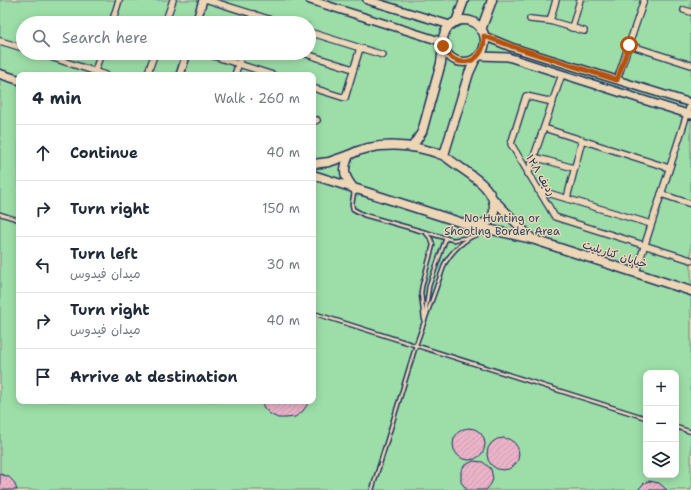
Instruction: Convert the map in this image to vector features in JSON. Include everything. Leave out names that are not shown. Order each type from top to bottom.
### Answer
[{"type":"main road","points":[[453,24],[464,0]]},
{"type":"main road","points":[[316,164],[329,162],[361,149],[377,147],[412,147],[444,155],[467,78],[477,57],[483,50],[485,43],[483,33],[492,0]]},
{"type":"main road","points":[[412,147],[422,132],[441,63],[446,30],[453,24],[463,20],[470,21],[483,33]]},
{"type":"main road","points":[[443,44],[446,52],[454,60],[465,62],[477,57]]},
{"type":"main road","points":[[0,74],[16,79]]},
{"type":"main road","points":[[349,155],[345,164],[345,176],[347,181],[355,190]]},
{"type":"main road","name":"خیابان کنارپلیت","points":[[444,155],[486,188],[494,200],[532,239]]},
{"type":"main road","points":[[316,176],[355,190]]},
{"type":"main road","name":"خیابان کنارپلیت","points":[[355,190],[472,226],[532,239],[691,291]]},
{"type":"main road","points":[[472,226],[489,221],[494,215],[494,200]]},
{"type":"street","points":[[114,16],[119,0]]},
{"type":"street","points":[[167,16],[173,0]]},
{"type":"street","points":[[198,16],[203,0]]},
{"type":"street","points":[[208,0],[260,16]]},
{"type":"street","points":[[310,0],[443,44]]},
{"type":"street","points":[[367,0],[453,24]]},
{"type":"street","points":[[550,21],[556,0]]},
{"type":"street","points":[[572,28],[580,0]]},
{"type":"street","points":[[617,80],[644,0]]},
{"type":"street","points":[[684,10],[691,12]]},
{"type":"street","points":[[530,19],[550,21],[584,31]]},
{"type":"street","points":[[483,33],[511,46],[691,103],[689,114],[660,194],[636,272]]},
{"type":"street","points":[[316,34],[383,55]]},
{"type":"street","points":[[0,41],[16,46]]},
{"type":"street","points":[[629,45],[691,65]]},
{"type":"street","points":[[316,89],[345,98],[360,48]]},
{"type":"street","points":[[316,57],[353,69]]},
{"type":"street","points":[[477,57],[508,57],[689,114]]},
{"type":"street","points":[[60,60],[95,72],[99,60]]},
{"type":"street","points":[[148,72],[152,60]]},
{"type":"street","points":[[181,72],[185,60]]},
{"type":"street","points":[[226,60],[264,72]]},
{"type":"street","points":[[236,72],[240,60]]},
{"type":"street","points":[[528,174],[562,74]]},
{"type":"street","name":"ردیف ۱۲۸","points":[[553,102],[526,96],[511,144],[555,217],[644,245]]},
{"type":"street","points":[[544,128],[669,168]]},
{"type":"street","points":[[566,198],[582,140]]},
{"type":"street","points":[[534,157],[574,168]]},
{"type":"street","points":[[538,190],[651,224]]},
{"type":"street","points":[[660,194],[691,204]]},
{"type":"street","points":[[644,245],[691,260]]},
{"type":"lane","points":[[355,190],[352,204],[353,210],[359,213],[453,240],[471,237]]},
{"type":"lane","points":[[0,214],[16,219]]},
{"type":"lane","points":[[372,490],[416,345],[449,257],[460,244],[471,237],[491,229]]},
{"type":"lane","points":[[424,322],[421,293],[434,244],[426,233]]},
{"type":"lane","points":[[424,322],[429,286],[446,238]]},
{"type":"lane","points":[[316,314],[643,417]]},
{"type":"lane","points":[[679,428],[691,432]]},
{"type":"green space","name":"No Hunting or Shooting Border Area","points":[[0,0],[691,0],[691,490],[0,490]]},
{"type":"building","points":[[262,404],[308,404],[302,412],[295,417],[286,418],[278,418],[270,414]]},
{"type":"building","points":[[466,428],[472,428],[481,432],[485,444],[481,456],[472,460],[466,460],[457,456],[453,447],[453,441],[457,432]]},
{"type":"building","points":[[500,438],[506,438],[515,442],[519,454],[515,466],[506,470],[500,470],[491,466],[487,457],[487,451],[491,442]]},
{"type":"building","points":[[473,461],[483,462],[491,469],[493,479],[486,490],[467,490],[461,482],[461,471],[464,466]]},
{"type":"building","points":[[0,474],[9,477],[14,482],[17,490],[0,490]]},
{"type":"building","points":[[649,481],[659,483],[667,490],[638,490],[644,483]]},
{"type":"route","points":[[443,46],[449,56],[454,60],[459,62],[471,61],[479,56],[483,50],[485,43],[484,36],[617,80],[629,45]]}]
